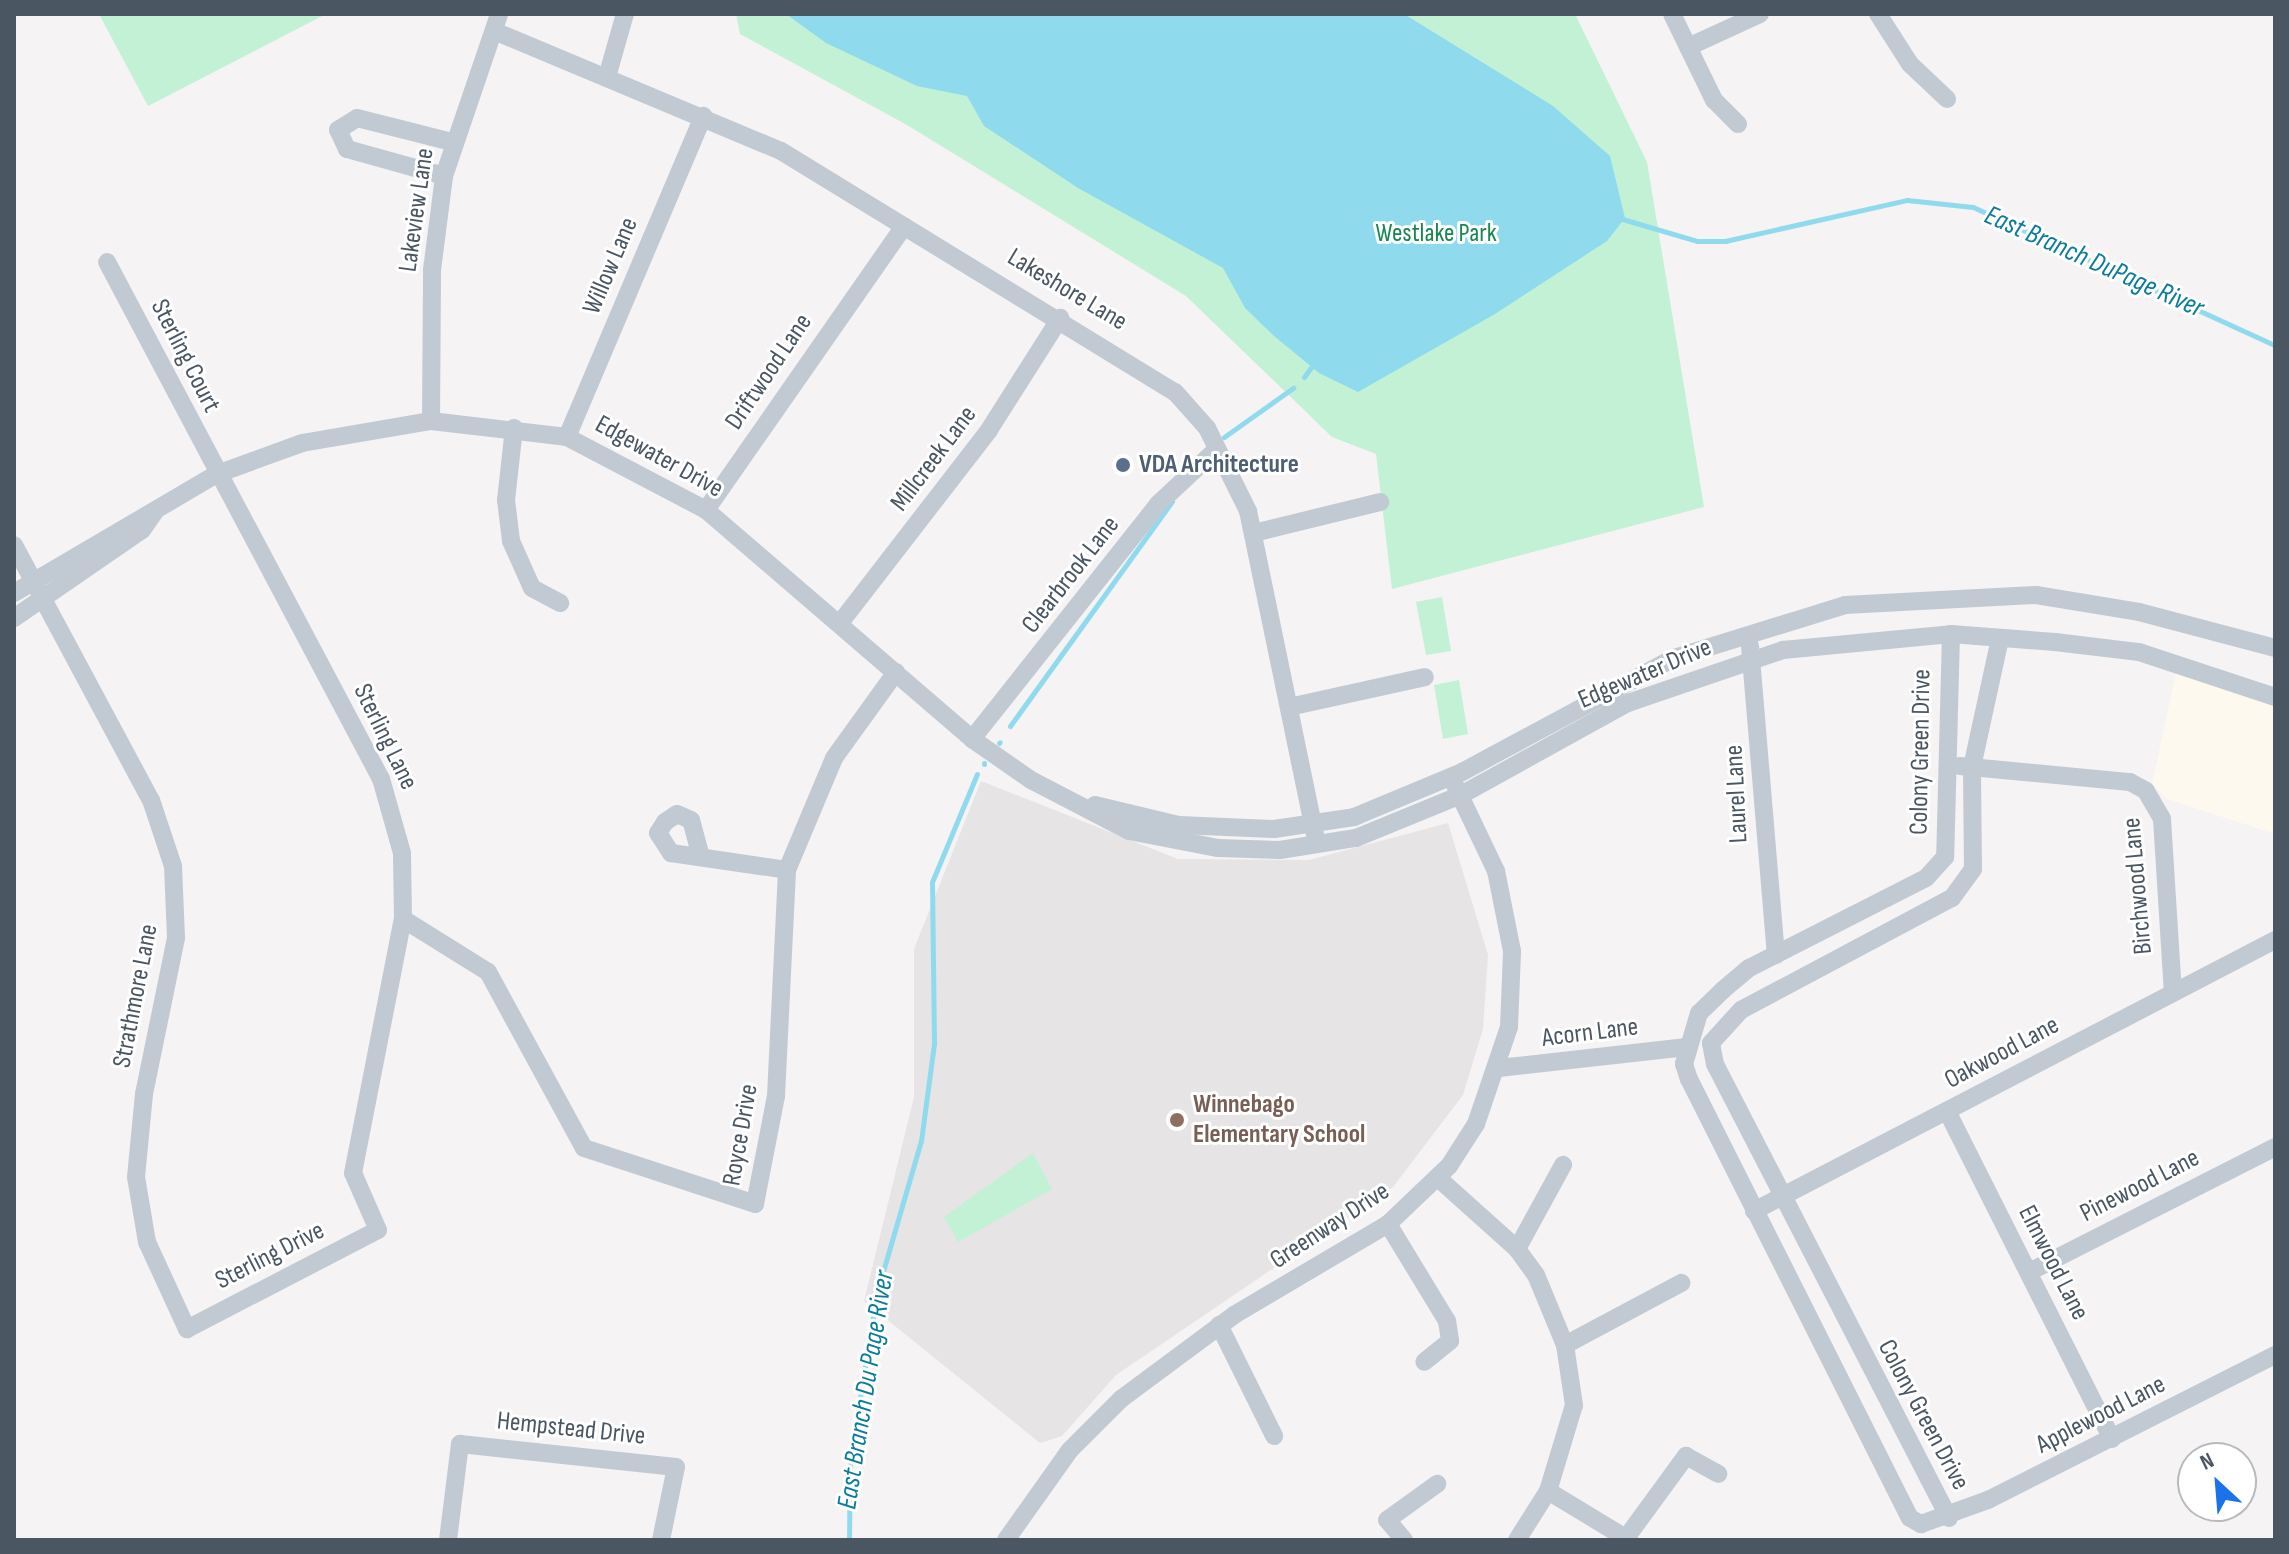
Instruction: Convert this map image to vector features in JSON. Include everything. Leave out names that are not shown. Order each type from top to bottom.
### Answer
[{"type":"street","points":[[607,77],[625,14]]},
{"type":"street","points":[[1672,14],[1714,100],[1738,124]]},
{"type":"street","points":[[1688,47],[1760,14]]},
{"type":"street","points":[[1878,14],[1910,64],[1947,99]]},
{"type":"street","name":"Lakeshore Lane","points":[[497,23],[607,77],[781,151],[1158,377],[1207,428],[1216,450],[1232,470],[1254,533],[1318,844]]},
{"type":"street","name":"Lakeview Lane","points":[[431,421],[432,270],[444,176],[452,142],[497,23]]},
{"type":"street","name":"Willow Lane","points":[[567,437],[703,116]]},
{"type":"street","points":[[444,176],[347,149],[338,130],[357,118],[452,142]]},
{"type":"street","name":"Driftwood Lane","points":[[706,510],[904,226]]},
{"type":"street","name":"Sterling Court","points":[[107,262],[217,474]]},
{"type":"street","name":"Millcreek Lane","points":[[840,623],[981,442],[1060,318]]},
{"type":"street","name":"Edgewater Drive","points":[[14,593],[217,474],[302,443],[431,421],[514,428],[567,437],[706,510],[972,739],[1061,796],[1129,831],[1173,843],[1280,850],[1356,838],[1461,795],[1628,703],[1752,658],[1878,637],[1951,634],[2139,652],[2275,697]]},
{"type":"street","points":[[514,428],[506,500],[511,541],[532,588],[560,603]]},
{"type":"street","name":"Clearbrook Lane","points":[[972,739],[1158,504],[1216,450]]},
{"type":"street","name":"Sterling Lane","points":[[217,474],[381,779],[402,853],[403,919],[353,1173],[378,1230]]},
{"type":"street","points":[[1254,533],[1380,502]]},
{"type":"street","name":"Edgewater Drive","points":[[14,618],[142,530],[154,513]]},
{"type":"street","name":"Strathmore Lane","points":[[14,545],[151,800],[173,866],[176,938],[144,1094],[136,1177],[147,1242],[187,1329]]},
{"type":"street","name":"Edgewater Drive","points":[[1061,796],[1179,825],[1313,824],[1354,817],[1451,777],[1674,658],[1748,631],[1845,605],[2036,595],[2139,612],[2275,648]]},
{"type":"street","name":"Laurel Lane","points":[[1748,631],[1776,955]]},
{"type":"street","name":"Colony Green Drive","points":[[1951,634],[1945,766],[1945,857],[1926,878],[1776,955],[1699,1013],[1687,1047],[1689,1079],[1910,1518],[1921,1524],[1949,1518],[1715,1064],[1711,1043],[1741,1010],[1952,898],[1973,869],[1972,767],[2000,639]]},
{"type":"street","name":"Royce Drive","points":[[403,919],[488,972],[584,1148],[755,1204],[776,1096],[787,870],[834,758],[896,672]]},
{"type":"street","points":[[1289,707],[1425,677]]},
{"type":"street","name":"Birchwood Lane","points":[[1945,766],[2130,782],[2156,802],[2173,992]]},
{"type":"street","name":"Greenway Drive","points":[[1006,1540],[1081,1439],[1142,1380],[1219,1325],[1388,1224],[1438,1178],[1476,1124],[1499,1068],[1512,1000],[1509,926],[1496,871],[1451,777]]},
{"type":"street","points":[[701,857],[787,870]]},
{"type":"street","name":"Oakwood Lane","points":[[1754,1211],[2275,940]]},
{"type":"street","name":"Acorn Lane","points":[[1499,1068],[1687,1047]]},
{"type":"street","name":"Elmwood Lane","points":[[1947,1111],[2112,1439]]},
{"type":"street","name":"Pinewood Lane","points":[[2029,1272],[2275,1147]]},
{"type":"street","points":[[1517,1249],[1563,1165]]},
{"type":"street","points":[[1438,1178],[1517,1249],[1536,1275],[1565,1345],[1574,1405],[1548,1491],[1517,1540]]},
{"type":"street","points":[[1388,1224],[1447,1321],[1450,1341],[1424,1362]]},
{"type":"street","name":"Sterling Drive","points":[[187,1329],[378,1230]]},
{"type":"street","points":[[1565,1345],[1681,1283]]},
{"type":"street","points":[[1219,1325],[1274,1436]]},
{"type":"street","name":"Applewood Lane","points":[[1949,1518],[2275,1355]]},
{"type":"street","name":"Hempstead Drive","points":[[448,1540],[460,1444],[676,1467],[661,1540]]},
{"type":"street","points":[[1548,1491],[1628,1539],[1686,1456],[1718,1474]]},
{"type":"street","points":[[1404,1540],[1387,1520],[1437,1484]]},
{"type":"shaded area","points":[[2177,668],[2275,702],[2275,834],[2167,799],[2152,784]]},
{"type":"shaded area","name":"Winnebago Elementary School","points":[[981,781],[1178,859],[1309,860],[1448,823],[1488,955],[1483,1029],[1463,1095],[1393,1187],[1116,1375],[1062,1436],[1040,1443],[864,1301],[914,1097],[914,949]]},
{"type":"green space","points":[[99,14],[326,14],[148,106]]},
{"type":"green space","name":"Westlake Park","points":[[736,14],[1575,14],[1647,162],[1704,507],[1392,589],[1376,454],[1332,437],[1186,296],[907,125],[740,34]]},
{"type":"green space","points":[[1442,597],[1451,651],[1426,655],[1416,602]]},
{"type":"green space","points":[[1459,680],[1468,734],[1443,739],[1434,685]]},
{"type":"green space","points":[[1033,1153],[1052,1189],[958,1242],[944,1217]]},
{"type":"water","points":[[786,14],[1404,14],[1553,106],[1610,156],[1625,218],[1607,241],[1495,314],[1358,392],[1319,373],[1274,336],[1245,308],[1223,268],[1078,188],[984,126],[967,96],[917,86],[826,43]]},
{"type":"waterway","name":"East Branch DuPage River","points":[[1619,218],[1697,241],[1725,241],[1907,200],[1973,207],[2275,345]]},
{"type":"waterway","name":"East Branch Du Page River","points":[[1304,377],[1314,363]]},
{"type":"waterway","name":"East Branch Du Page River","points":[[1224,437],[1293,388]]},
{"type":"waterway","points":[[1010,726],[1172,501]]},
{"type":"waterway","name":"East Branch Du Page River","points":[[849,1540],[850,1461],[877,1292],[921,1141],[934,1044],[932,882],[977,774]]},
{"type":"place","name":"VDA Architecture","points":[[1123,465]]},
{"type":"place","name":"Winnebago Elementary School","points":[[1177,1120]]}]
